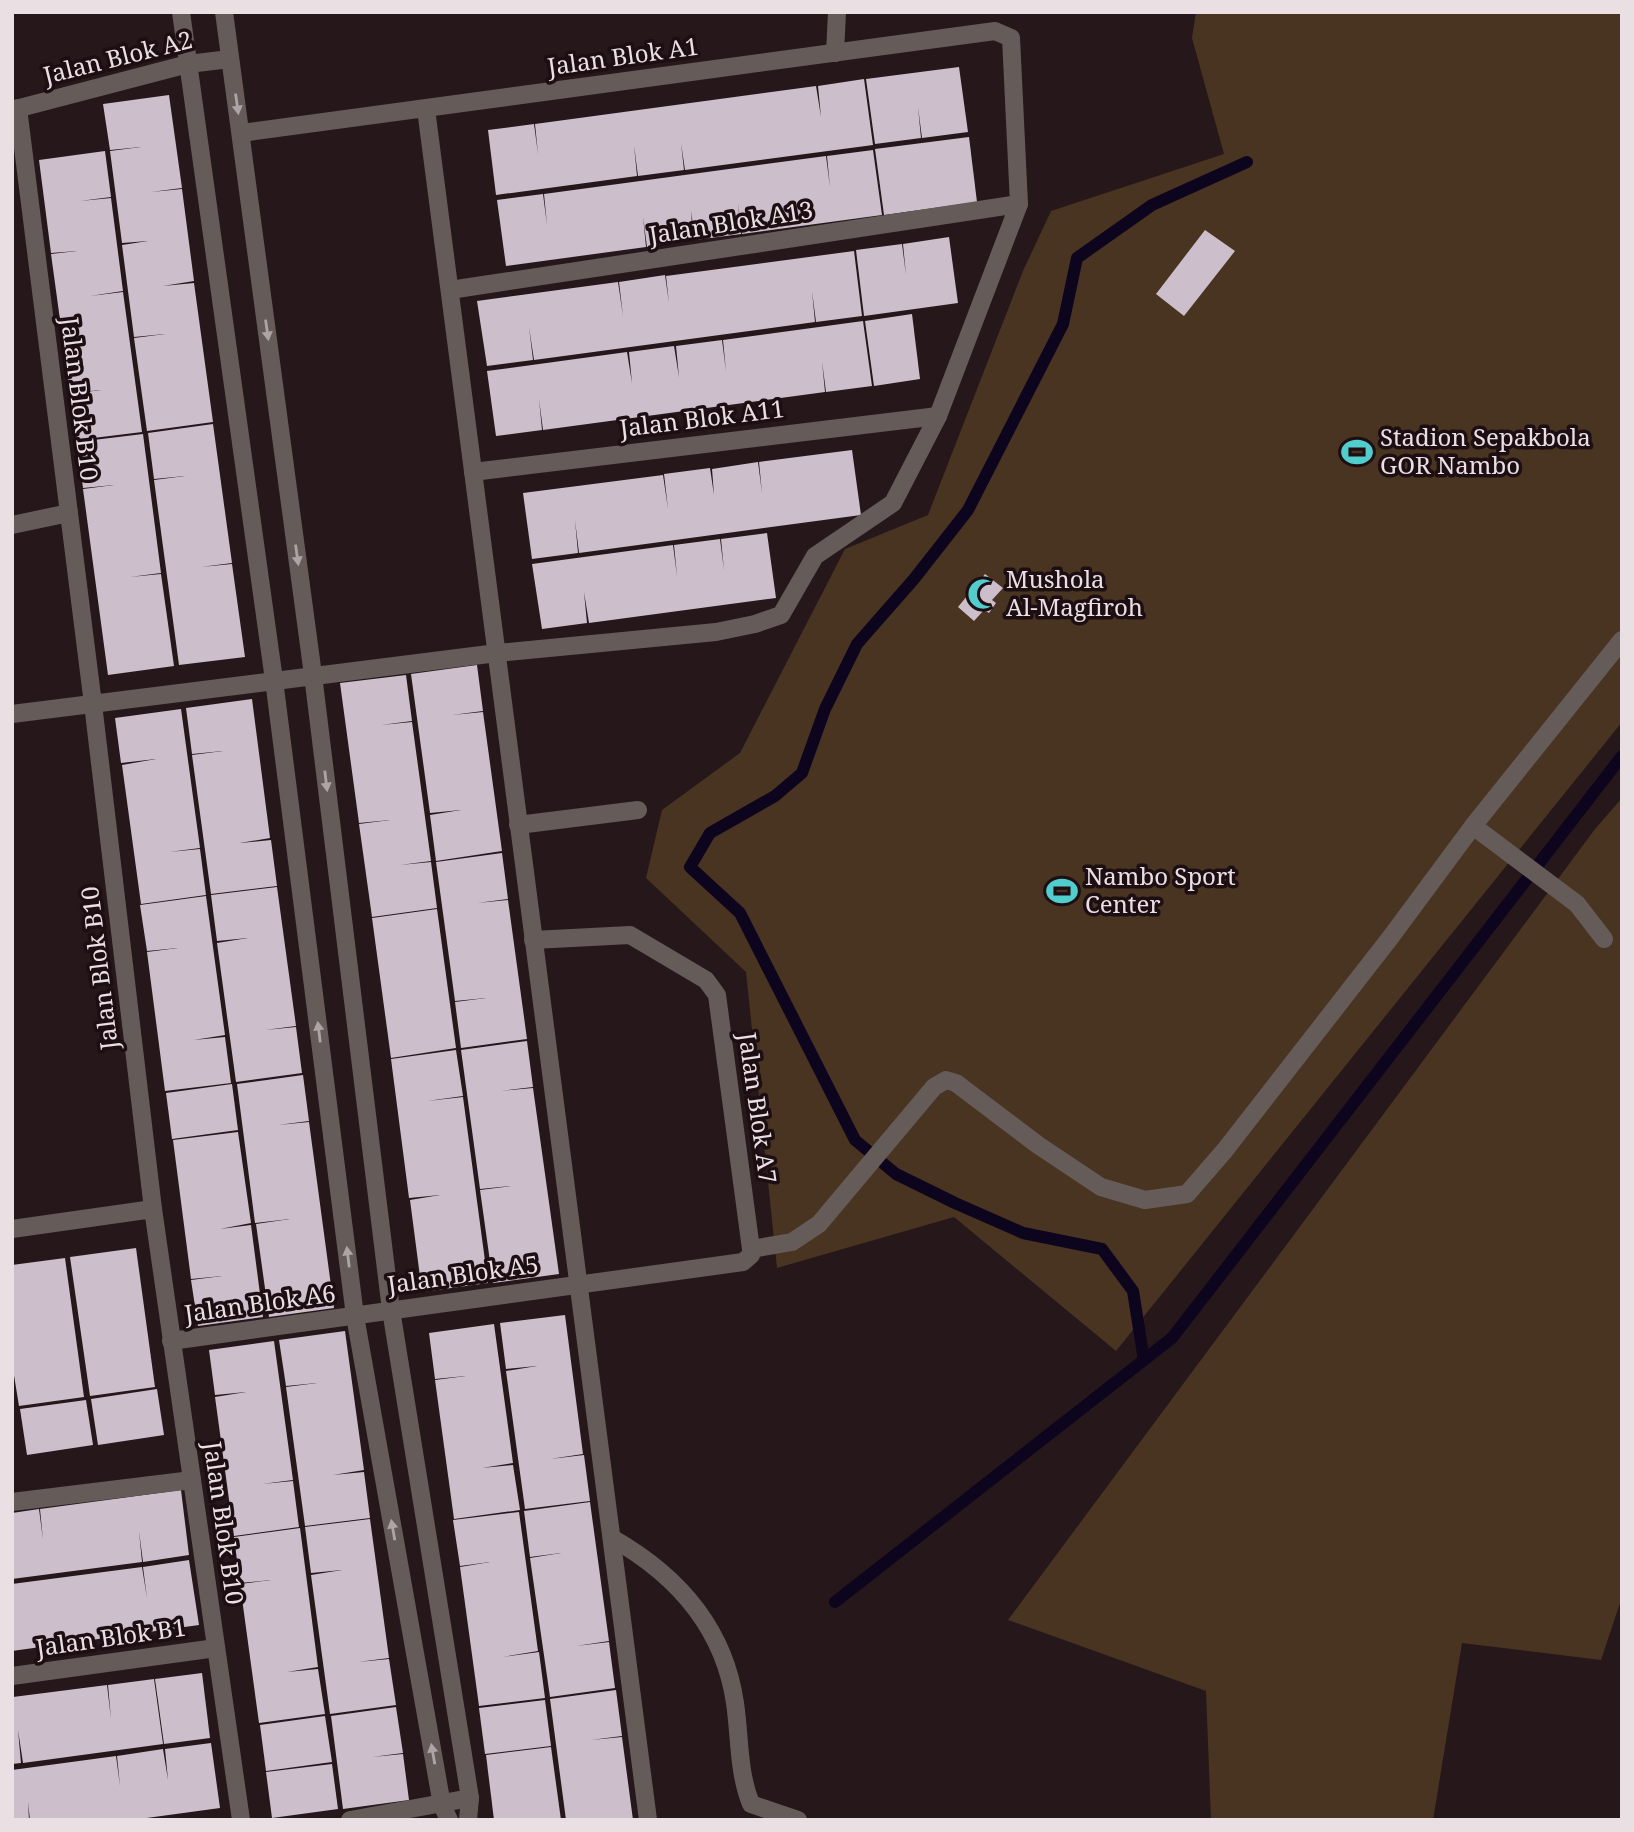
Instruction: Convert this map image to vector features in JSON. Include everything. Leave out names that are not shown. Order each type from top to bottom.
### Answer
[{"type":"street","points":[[181,12],[274,680],[355,1315],[445,1812]]},
{"type":"street","points":[[224,12],[313,675],[391,1310],[470,1798],[468,1820]]},
{"type":"street","points":[[835,53],[837,12]]},
{"type":"street","name":"Jalan Blok A1","points":[[241,133],[978,32],[995,32],[1011,38],[1019,204]]},
{"type":"street","name":"Jalan Blok A2","points":[[15,109],[188,64],[230,59]]},
{"type":"street","name":"Jalan Blok B10","points":[[15,109],[93,704],[153,1209],[241,1820]]},
{"type":"street","points":[[426,109],[648,1820]]},
{"type":"street","points":[[12,714],[496,653],[716,632],[755,624],[781,615],[815,556],[893,503],[938,416],[1019,204]]},
{"type":"street","name":"Jalan Blok A13","points":[[450,290],[1019,204]]},
{"type":"street","name":"Jalan Blok A11","points":[[473,472],[938,416]]},
{"type":"street","points":[[12,525],[69,513]]},
{"type":"street","points":[[578,1284],[743,1262],[751,1255],[751,1249],[792,1242],[819,1224],[934,1087],[946,1080],[956,1083],[1038,1145],[1101,1187],[1145,1200],[1187,1194],[1226,1150],[1473,826],[1622,640]]},
{"type":"street","points":[[518,825],[638,810]]},
{"type":"street","points":[[1473,826],[1577,904],[1604,939]]},
{"type":"street","name":"Jalan Blok A7","points":[[533,940],[629,934],[706,980],[713,987],[718,995],[751,1249]]},
{"type":"street","points":[[12,1229],[153,1209]]},
{"type":"street","name":"Jalan Blok A5","points":[[355,1315],[578,1284]]},
{"type":"street","name":"Jalan Blok A6","points":[[172,1341],[355,1315]]},
{"type":"street","points":[[12,1502],[192,1480]]},
{"type":"street","points":[[612,1538],[660,1570],[691,1598],[718,1643],[735,1701],[745,1789],[751,1804],[798,1820]]},
{"type":"street","name":"Jalan Blok B1","points":[[12,1676],[216,1648]]},
{"type":"street","points":[[350,1820],[445,1812],[470,1798]]},
{"type":"shaded area","points":[[1196,12],[1622,12],[1622,722],[1116,1351],[954,1217],[777,1268],[746,972],[646,878],[662,810],[740,753],[845,549],[928,515],[1023,271],[1051,211],[1224,154],[1192,38]]},
{"type":"shaded area","points":[[1622,798],[1622,1597],[1601,1660],[1462,1643],[1433,1820],[1211,1820],[1206,1691],[1008,1620],[1595,829]]},
{"type":"building","points":[[959,67],[968,132],[922,138],[918,107],[921,138],[875,144],[866,79]]},
{"type":"building","points":[[864,79],[873,145],[685,170],[681,143],[684,170],[638,176],[634,145],[637,176],[496,195],[488,130],[534,124],[538,154],[535,124],[816,86],[821,117],[818,86]]},
{"type":"building","points":[[169,95],[182,188],[151,192],[182,189],[194,281],[163,286],[194,283],[213,422],[147,431],[134,338],[165,334],[134,337],[122,245],[148,241],[122,243],[110,151],[141,147],[110,150],[103,104]]},
{"type":"building","points":[[969,137],[977,202],[884,215],[875,149]]},
{"type":"building","points":[[873,150],[882,215],[742,234],[738,203],[741,234],[695,240],[691,211],[693,240],[647,247],[643,216],[646,247],[506,266],[497,200],[543,194],[547,225],[544,194],[826,156],[830,187],[827,156]]},
{"type":"building","points":[[105,151],[111,197],[80,201],[111,198],[123,291],[90,296],[123,292],[142,432],[77,440],[70,394],[101,390],[70,393],[51,254],[77,251],[51,253],[39,160]]},
{"type":"building","points":[[1205,230],[1235,251],[1184,316],[1156,294]]},
{"type":"building","points":[[949,237],[958,303],[864,316],[856,250],[902,244],[906,275],[903,244]]},
{"type":"building","points":[[854,251],[862,316],[816,322],[812,291],[815,322],[534,360],[529,327],[533,360],[487,366],[477,301],[618,282],[623,316],[619,282],[665,275],[669,303],[666,276]]},
{"type":"building","points":[[912,314],[920,379],[874,386],[865,321]]},
{"type":"building","points":[[863,321],[872,386],[826,392],[822,361],[825,392],[543,430],[539,399],[542,430],[496,436],[487,371],[627,352],[632,383],[629,352],[674,346],[679,377],[676,346],[722,340],[726,371],[723,340]]},
{"type":"building","points":[[213,424],[232,563],[201,567],[232,564],[245,657],[179,665],[154,480],[185,476],[154,479],[148,433]]},
{"type":"building","points":[[143,434],[161,573],[130,577],[161,574],[174,666],[108,675],[83,489],[114,485],[83,488],[77,442]]},
{"type":"building","points":[[852,450],[861,515],[579,553],[575,520],[578,553],[532,559],[523,493],[663,475],[668,509],[664,474],[710,468],[714,495],[712,469],[758,462],[762,493],[759,462]]},
{"type":"building","points":[[767,533],[776,598],[589,623],[584,592],[587,623],[542,629],[532,564],[673,545],[677,576],[674,545],[720,539],[724,570],[721,539]]},
{"type":"building","name":"Mushola Al-Magfiroh","points":[[985,574],[1003,588],[992,600],[996,603],[989,613],[984,610],[974,621],[958,607]]},
{"type":"building","points":[[477,665],[483,711],[452,715],[483,712],[502,851],[436,861],[430,815],[461,810],[430,813],[411,674]]},
{"type":"building","points":[[406,675],[412,721],[381,725],[412,722],[431,861],[400,865],[431,862],[437,908],[372,917],[359,824],[390,820],[359,823],[340,683]]},
{"type":"building","points":[[252,699],[270,838],[240,843],[271,840],[277,886],[211,894],[192,755],[223,751],[192,754],[186,708]]},
{"type":"building","points":[[181,709],[200,848],[169,852],[200,849],[206,895],[141,904],[122,765],[156,759],[121,763],[115,718]]},
{"type":"building","points":[[502,853],[508,899],[477,903],[508,900],[527,1039],[461,1048],[455,1002],[486,998],[455,1001],[436,862]]},
{"type":"building","points":[[277,887],[296,1026],[265,1030],[296,1027],[302,1073],[236,1082],[217,943],[248,938],[217,941],[211,895]]},
{"type":"building","points":[[206,896],[225,1035],[194,1040],[225,1037],[231,1083],[165,1091],[147,952],[178,948],[147,951],[140,905]]},
{"type":"building","points":[[437,909],[456,1048],[391,1058],[372,918]]},
{"type":"building","points":[[527,1041],[533,1087],[500,1091],[533,1088],[559,1274],[493,1283],[480,1190],[511,1186],[480,1189],[461,1050]]},
{"type":"building","points":[[456,1050],[463,1096],[427,1101],[463,1097],[488,1283],[422,1292],[410,1200],[440,1195],[409,1198],[391,1059]]},
{"type":"building","points":[[303,1075],[309,1121],[278,1125],[309,1122],[334,1308],[269,1317],[256,1224],[290,1219],[255,1223],[237,1084]]},
{"type":"building","points":[[232,1084],[238,1130],[172,1139],[166,1093]]},
{"type":"building","points":[[238,1132],[251,1223],[220,1229],[251,1225],[263,1317],[198,1326],[191,1280],[222,1276],[191,1279],[173,1140]]},
{"type":"building","points":[[136,1248],[155,1387],[90,1396],[70,1257]]},
{"type":"building","points":[[65,1258],[84,1397],[19,1406],[12,1363],[12,1265]]},
{"type":"building","points":[[565,1315],[583,1454],[550,1459],[584,1455],[590,1501],[525,1509],[506,1371],[537,1366],[506,1369],[500,1323]]},
{"type":"building","points":[[494,1324],[513,1463],[482,1468],[513,1465],[520,1510],[454,1519],[435,1380],[466,1376],[435,1379],[429,1333]]},
{"type":"building","points":[[345,1331],[364,1470],[333,1475],[364,1472],[370,1518],[305,1526],[286,1387],[317,1383],[286,1386],[279,1340]]},
{"type":"building","points":[[274,1341],[293,1480],[262,1484],[293,1481],[299,1527],[234,1536],[215,1397],[246,1392],[215,1395],[209,1350]]},
{"type":"building","points":[[157,1389],[164,1435],[98,1445],[91,1399]]},
{"type":"building","points":[[86,1400],[93,1445],[27,1455],[20,1409]]},
{"type":"building","points":[[181,1490],[189,1555],[143,1562],[139,1531],[142,1562],[12,1579],[12,1513],[39,1509],[43,1540],[40,1509]]},
{"type":"building","points":[[590,1502],[609,1641],[576,1646],[609,1642],[615,1688],[550,1697],[530,1558],[561,1553],[530,1557],[524,1511]]},
{"type":"building","points":[[519,1512],[538,1651],[502,1657],[539,1652],[545,1698],[479,1706],[460,1567],[490,1562],[460,1566],[453,1520]]},
{"type":"building","points":[[370,1519],[389,1658],[358,1662],[389,1659],[396,1705],[330,1714],[311,1575],[342,1570],[311,1573],[305,1527]]},
{"type":"building","points":[[300,1528],[318,1667],[287,1672],[318,1669],[325,1714],[259,1723],[240,1584],[271,1580],[240,1583],[234,1537]]},
{"type":"building","points":[[189,1560],[199,1625],[12,1651],[12,1584],[142,1567],[147,1598],[143,1567]]},
{"type":"building","points":[[202,1673],[210,1738],[164,1744],[155,1679]]},
{"type":"building","points":[[154,1679],[163,1744],[23,1763],[18,1730],[21,1763],[12,1764],[13,1697],[107,1685],[111,1719],[108,1685]]},
{"type":"building","points":[[616,1690],[622,1736],[591,1740],[622,1737],[633,1820],[566,1820],[550,1699]]},
{"type":"building","points":[[545,1700],[551,1746],[485,1754],[479,1708]]},
{"type":"building","points":[[396,1707],[403,1753],[372,1757],[403,1754],[409,1800],[343,1809],[331,1716]]},
{"type":"building","points":[[325,1716],[332,1762],[266,1771],[260,1725]]},
{"type":"building","points":[[211,1743],[220,1808],[132,1820],[30,1820],[28,1802],[29,1820],[12,1820],[12,1770],[116,1756],[120,1786],[117,1756],[163,1749],[168,1780],[165,1749]]},
{"type":"building","points":[[551,1747],[561,1820],[494,1820],[486,1755]]},
{"type":"building","points":[[332,1764],[338,1809],[272,1818],[266,1772]]},
{"type":"waterway","points":[[1144,1360],[1133,1291],[1102,1249],[1023,1233],[955,1203],[896,1174],[855,1140],[740,913],[690,867],[710,833],[775,796],[802,773],[825,709],[857,644],[914,579],[968,510],[1063,324],[1077,258],[1152,205],[1247,162]]},
{"type":"waterway","points":[[835,1602],[1172,1338],[1622,756]]},
{"type":"place","name":"Stadion Sepakbola GOR Nambo","points":[[1357,452]]},
{"type":"place","name":"Mushola Al-Magfiroh","points":[[983,594]]},
{"type":"place","name":"Nambo Sport Center","points":[[1062,891]]}]
